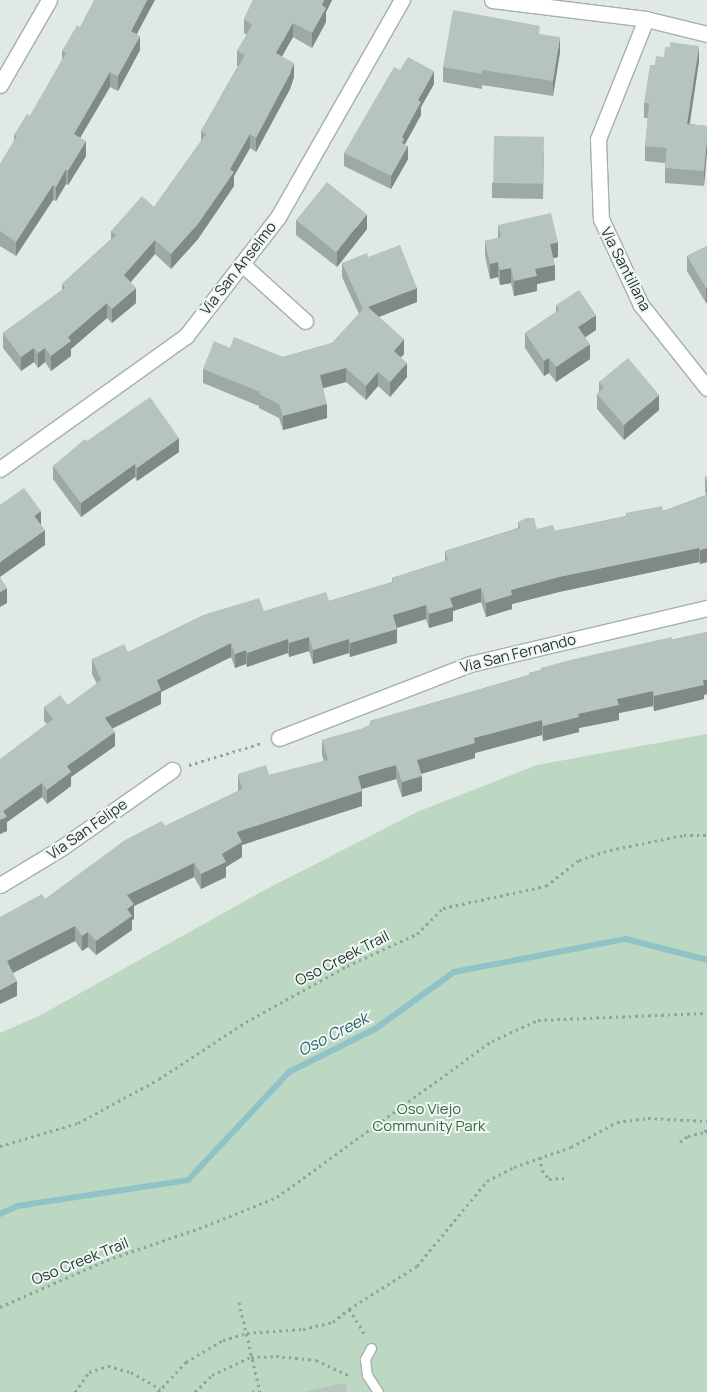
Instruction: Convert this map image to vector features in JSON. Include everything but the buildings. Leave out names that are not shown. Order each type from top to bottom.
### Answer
[{"type":"street","points":[[0,85],[49,0]]},
{"type":"street","name":"Via San Anselmo","points":[[0,470],[186,336],[278,218],[402,0]]},
{"type":"street","points":[[492,0],[646,19],[707,34]]},
{"type":"street","name":"Via Santillana","points":[[646,19],[598,139],[601,219],[641,305],[707,388]]},
{"type":"street","points":[[242,264],[305,321]]},
{"type":"street","name":"Via San Fernando","points":[[279,738],[470,664],[707,608]]},
{"type":"street","name":"Via San Felipe","points":[[0,885],[62,848],[172,770]]},
{"type":"lane","points":[[371,1348],[365,1359],[367,1375],[378,1392]]},
{"type":"path","points":[[172,770],[279,738]]},
{"type":"path","name":"Oso Creek Trail","points":[[0,1146],[78,1124],[159,1079],[246,1022],[347,966],[417,934],[443,908],[546,886],[579,860],[610,850],[684,835],[707,835]]},
{"type":"path","name":"Oso Creek Trail","points":[[0,1307],[107,1260],[205,1226],[277,1197],[492,1041],[538,1020],[604,1015],[707,1013]]},
{"type":"path","points":[[75,1392],[90,1372],[108,1366],[132,1372],[159,1391],[186,1362],[223,1340],[247,1333],[303,1329],[333,1322],[349,1309],[416,1266],[487,1181],[514,1166],[571,1147],[617,1122],[648,1118],[707,1121]]},
{"type":"path","points":[[680,1142],[688,1136],[705,1132],[707,1128]]},
{"type":"path","points":[[540,1157],[542,1170],[548,1179],[564,1178]]},
{"type":"path","points":[[239,1302],[260,1391],[252,1392]]},
{"type":"path","points":[[195,1392],[212,1375],[251,1358],[276,1356],[316,1360],[351,1376]]},
{"type":"green space","name":"Oso Viejo Community Park","points":[[707,734],[707,1392],[0,1392],[0,1033],[41,1015],[259,893],[417,812],[537,765]]},
{"type":"waterway","name":"Oso Creek","points":[[0,1214],[17,1206],[188,1180],[289,1072],[375,1029],[454,972],[626,939],[707,960]]}]
